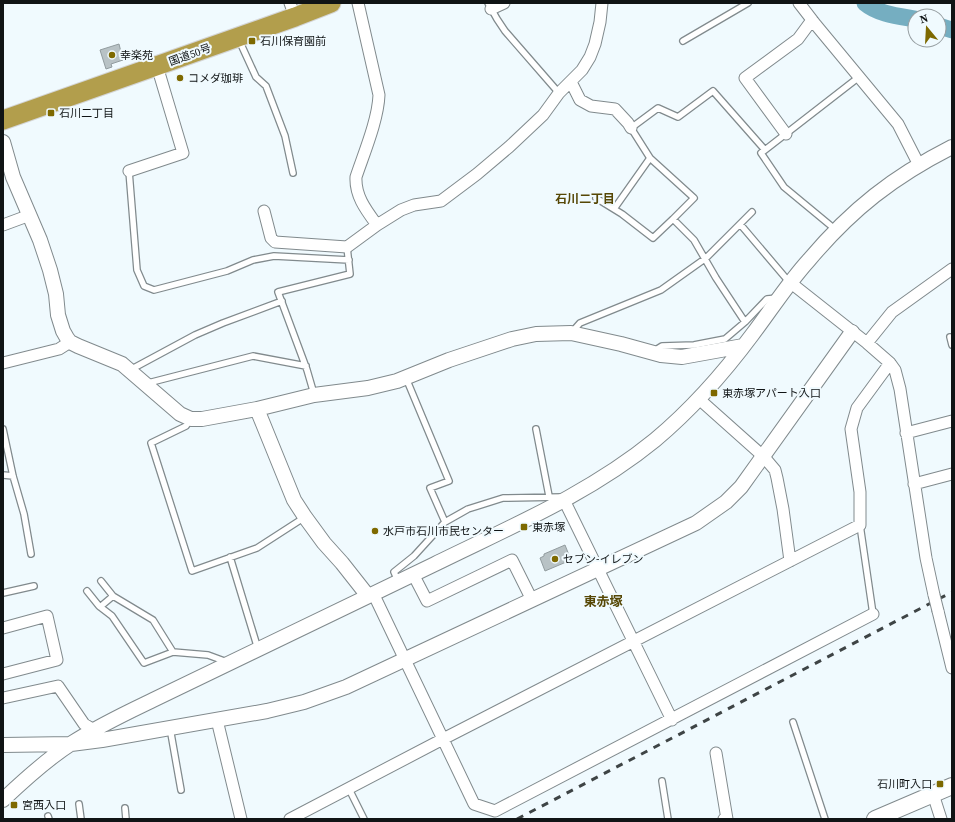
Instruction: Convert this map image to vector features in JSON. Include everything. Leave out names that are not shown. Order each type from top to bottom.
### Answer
[{"type":"highway","name":"国道50号","points":[[3,120],[238,38],[292,10],[331,3]]},
{"type":"main road","points":[[875,819],[952,786]]},
{"type":"street","points":[[358,3],[379,95],[376,118],[356,177],[355,187],[361,200],[377,225]]},
{"type":"street","points":[[490,6],[504,3]]},
{"type":"street","points":[[264,211],[271,238],[275,242],[347,247],[401,210],[414,205],[441,201],[477,174],[509,147],[543,115],[559,92],[582,70],[590,57],[595,44],[600,22],[602,3]]},
{"type":"street","points":[[799,3],[898,124],[919,165]]},
{"type":"street","points":[[786,134],[745,78],[798,39],[812,20]]},
{"type":"street","points":[[129,171],[183,153],[157,66]]},
{"type":"street","points":[[571,82],[580,100],[591,106],[615,109],[631,128]]},
{"type":"street","points":[[3,142],[8,178],[30,216],[40,240],[56,294],[60,322],[63,331],[70,342],[122,364],[180,414],[191,419],[202,419],[257,409],[314,395],[368,388],[397,381],[450,360],[512,339],[536,334],[571,333],[661,355],[682,357],[743,346]]},
{"type":"street","points":[[3,800],[47,762],[71,744],[94,730],[564,500],[622,465],[656,439],[699,399],[743,346],[808,260],[836,230],[862,205],[884,187],[919,165],[952,147]]},
{"type":"street","points":[[3,225],[30,216]]},
{"type":"street","points":[[867,343],[892,312],[952,269]]},
{"type":"street","points":[[790,283],[867,343],[890,363],[895,370],[898,378],[926,558],[938,611],[949,645],[952,668]]},
{"type":"street","points":[[3,745],[71,744],[102,740],[267,711],[304,702],[346,687],[696,523],[713,513],[742,487],[852,332]]},
{"type":"street","points":[[3,363],[59,349],[70,342]]},
{"type":"street","points":[[290,819],[860,525],[860,492],[851,429],[858,408],[890,363]]},
{"type":"street","points":[[699,399],[764,457],[775,470],[790,561]]},
{"type":"street","points":[[257,409],[294,500],[324,543],[370,594],[405,660],[474,804],[495,811],[873,614]]},
{"type":"street","points":[[906,433],[952,421]]},
{"type":"street","points":[[914,484],[952,474]]},
{"type":"street","points":[[564,500],[672,720]]},
{"type":"street","points":[[413,574],[427,601],[512,560],[532,600]]},
{"type":"street","points":[[3,628],[47,616],[57,660],[3,674]]},
{"type":"street","points":[[3,698],[58,686],[84,724],[94,730]]},
{"type":"street","points":[[217,720],[241,819]]},
{"type":"street","points":[[716,753],[727,819],[724,819]]},
{"type":"street","points":[[933,794],[941,819]]},
{"type":"lane","points":[[683,41],[748,3]]},
{"type":"lane","points":[[490,6],[505,31],[559,92]]},
{"type":"lane","points":[[238,38],[256,77],[266,86],[285,136],[292,173]]},
{"type":"lane","points":[[836,230],[784,187],[761,153],[860,77]]},
{"type":"lane","points":[[596,198],[614,209],[653,238],[694,198],[650,158],[631,128],[658,108],[678,116],[713,90],[765,150]]},
{"type":"lane","points":[[614,209],[650,158]]},
{"type":"lane","points":[[129,171],[137,270],[144,286],[154,290],[227,271],[253,260],[274,256],[349,260]]},
{"type":"lane","points":[[571,333],[580,322],[661,290],[706,258],[752,212]]},
{"type":"lane","points":[[673,219],[694,240],[706,258],[716,278],[745,322]]},
{"type":"lane","points":[[740,224],[790,283]]},
{"type":"lane","points":[[314,395],[306,366],[278,292],[350,274],[347,247]]},
{"type":"lane","points":[[652,352],[662,346],[694,345],[725,339],[745,322],[767,299],[780,298]]},
{"type":"lane","points":[[130,370],[195,335],[282,301]]},
{"type":"lane","points":[[950,337],[952,345]]},
{"type":"lane","points":[[146,384],[253,356],[306,366]]},
{"type":"lane","points":[[406,378],[449,480],[430,488],[445,522]]},
{"type":"lane","points":[[191,419],[186,426],[150,443],[192,570],[257,548],[305,517]]},
{"type":"lane","points":[[3,429],[13,476],[24,514],[32,554]]},
{"type":"lane","points":[[536,429],[549,496]]},
{"type":"lane","points":[[3,475],[13,476]]},
{"type":"lane","points":[[398,581],[394,572],[414,556],[445,522],[468,509],[503,498],[562,496],[564,500]]},
{"type":"lane","points":[[860,525],[873,614]]},
{"type":"lane","points":[[230,557],[258,649]]},
{"type":"lane","points":[[101,581],[113,596],[153,620],[173,652]]},
{"type":"lane","points":[[3,594],[34,586]]},
{"type":"lane","points":[[87,591],[100,607],[112,616],[144,663],[173,652],[208,655],[229,663]]},
{"type":"lane","points":[[100,607],[113,596]]},
{"type":"lane","points":[[793,722],[824,819]]},
{"type":"lane","points":[[170,728],[181,790]]},
{"type":"lane","points":[[662,782],[668,819]]},
{"type":"lane","points":[[349,789],[364,819]]},
{"type":"lane","points":[[79,804],[81,819]]},
{"type":"lane","points":[[125,808],[126,819]]},
{"type":"building","points":[[119,44],[123,60],[111,64],[112,67],[106,69],[100,50]]},
{"type":"building","name":"セブン-イレブン","points":[[565,545],[571,560],[545,571],[540,558],[544,556],[544,554]]},
{"type":"waterway","points":[[865,3],[876,10],[907,18]]},
{"type":"waterway","points":[[947,28],[952,30]]},
{"type":"railway","points":[[517,819],[952,592]]},
{"type":"place","name":"石川保育園前","points":[[252,41]]},
{"type":"place","name":"幸楽苑","points":[[112,55]]},
{"type":"place","name":"コメダ珈琲","points":[[180,78]]},
{"type":"place","name":"石川二丁目","points":[[51,113]]},
{"type":"place","name":"東赤塚アパート入口","points":[[714,393]]},
{"type":"place","name":"東赤塚","points":[[524,527]]},
{"type":"place","name":"水戸市石川市民センター","points":[[375,531]]},
{"type":"place","name":"セブン-イレブン","points":[[555,559]]},
{"type":"place","name":"石川町入口","points":[[940,784]]},
{"type":"place","name":"宮西入口","points":[[14,805]]},
{"type":"district","name":"石川二丁目","points":[[585,199]]},
{"type":"district","name":"東赤塚","points":[[603,601]]}]
